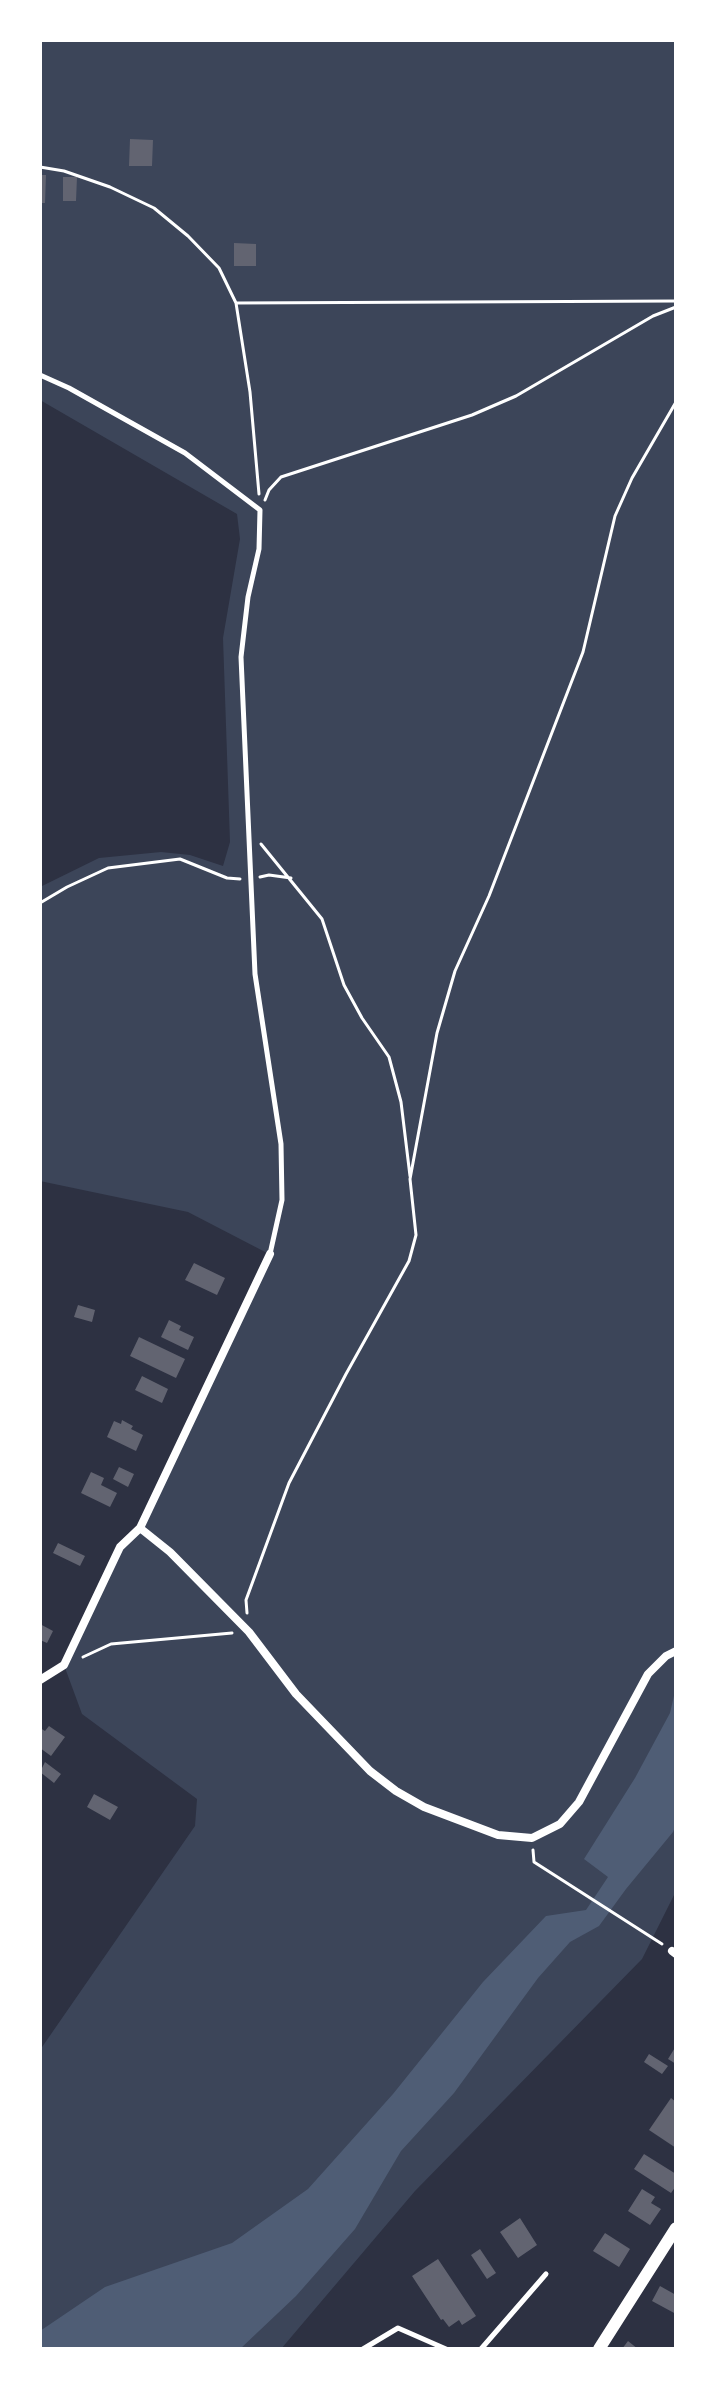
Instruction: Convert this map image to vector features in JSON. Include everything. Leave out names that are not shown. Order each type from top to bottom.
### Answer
[{"type":"street","points":[[40,1680],[64,1665],[120,1547],[140,1528],[270,1254]]},
{"type":"street","points":[[140,1528],[170,1552],[249,1632],[296,1694],[370,1771],[424,1807],[498,1835],[532,1838],[560,1824],[579,1802],[648,1674],[666,1656],[676,1651]]},
{"type":"street","points":[[599,2349],[676,2228]]},
{"type":"lane","points":[[40,375],[185,453],[260,510],[259,549],[248,597],[241,657],[255,974],[281,1144],[282,1200],[270,1254]]},
{"type":"lane","points":[[481,2349],[546,2274]]},
{"type":"lane","points":[[363,2349],[398,2328],[446,2349]]},
{"type":"path","points":[[40,167],[64,171],[110,187],[154,208],[188,236],[219,268],[236,303],[250,392],[260,510]]},
{"type":"path","points":[[236,303],[676,304]]},
{"type":"path","points":[[260,510],[269,490],[281,477],[487,409],[516,396],[676,304]]},
{"type":"path","points":[[410,1179],[437,1033],[455,971],[489,896],[583,652],[615,516],[632,478],[676,402]]},
{"type":"path","points":[[64,1665],[111,1644],[249,1632],[246,1600],[289,1483],[409,1261],[416,1235],[401,1102],[389,1057],[344,985],[322,919],[247,823]]},
{"type":"path","points":[[40,903],[108,868],[180,859],[227,878],[250,880],[269,875],[291,878]]},
{"type":"path","points":[[534,1862],[674,1952]]},
{"type":"shaded area","points":[[40,40],[676,40],[676,1891],[642,1959],[415,2191],[281,2349],[40,2349],[40,2050],[195,1826],[197,1799],[82,1714],[64,1665],[120,1547],[140,1528],[269,1254],[188,1212],[40,1181],[40,887],[99,858],[161,852],[190,855],[223,866],[230,842],[223,638],[240,539],[237,514],[40,400]]},
{"type":"shaded area","points":[[676,1687],[676,1825],[673,1832],[599,1926],[570,1942],[538,1978],[454,2093],[401,2151],[355,2229],[296,2296],[240,2349],[40,2349],[40,2331],[105,2287],[232,2243],[308,2189],[393,2094],[483,1982],[546,1916],[586,1910],[608,1877],[584,1859],[635,1778],[670,1713]]},
{"type":"building","points":[[130,139],[153,140],[152,166],[129,166]]},
{"type":"building","points":[[40,175],[46,175],[45,203],[40,203]]},
{"type":"building","points":[[63,177],[77,177],[76,201],[63,201]]},
{"type":"building","points":[[234,243],[256,244],[256,266],[234,266]]},
{"type":"building","points":[[194,1263],[225,1278],[217,1295],[185,1280]]},
{"type":"building","points":[[78,1305],[95,1310],[92,1322],[74,1317]]},
{"type":"building","points":[[169,1320],[181,1326],[179,1330],[194,1337],[188,1350],[161,1337]]},
{"type":"building","points":[[139,1337],[185,1359],[176,1378],[130,1356]]},
{"type":"building","points":[[142,1376],[168,1389],[162,1403],[135,1390]]},
{"type":"building","points":[[122,1420],[143,1435],[136,1451],[107,1437],[114,1421],[121,1424]]},
{"type":"building","points":[[119,1467],[134,1474],[128,1487],[113,1479]]},
{"type":"building","points":[[91,1472],[104,1478],[101,1485],[117,1493],[110,1507],[81,1493]]},
{"type":"building","points":[[58,1543],[85,1556],[80,1566],[53,1553]]},
{"type":"building","points":[[40,1624],[53,1631],[47,1643],[40,1640]]},
{"type":"building","points":[[49,1726],[65,1737],[51,1756],[40,1748],[40,1728],[45,1731]]},
{"type":"building","points":[[45,1762],[61,1774],[54,1783],[40,1772]]},
{"type":"building","points":[[94,1794],[118,1807],[110,1820],[87,1807]]},
{"type":"building","points":[[676,2046],[676,2064],[668,2059]]},
{"type":"building","points":[[649,2054],[668,2066],[662,2074],[644,2062]]},
{"type":"building","points":[[671,2098],[676,2102],[676,2148],[649,2130]]},
{"type":"building","points":[[644,2154],[676,2174],[676,2186],[671,2193],[634,2169]]},
{"type":"building","points":[[642,2189],[655,2197],[651,2203],[661,2209],[650,2225],[628,2211]]},
{"type":"building","points":[[520,2218],[537,2245],[518,2258],[500,2232]]},
{"type":"building","points":[[605,2233],[630,2249],[619,2267],[593,2251]]},
{"type":"building","points":[[480,2249],[496,2273],[487,2279],[471,2255]]},
{"type":"building","points":[[438,2259],[476,2316],[462,2325],[459,2320],[449,2327],[441,2320],[412,2276]]},
{"type":"building","points":[[660,2286],[676,2295],[676,2314],[652,2301]]},
{"type":"building","points":[[628,2341],[638,2349],[622,2349]]}]
